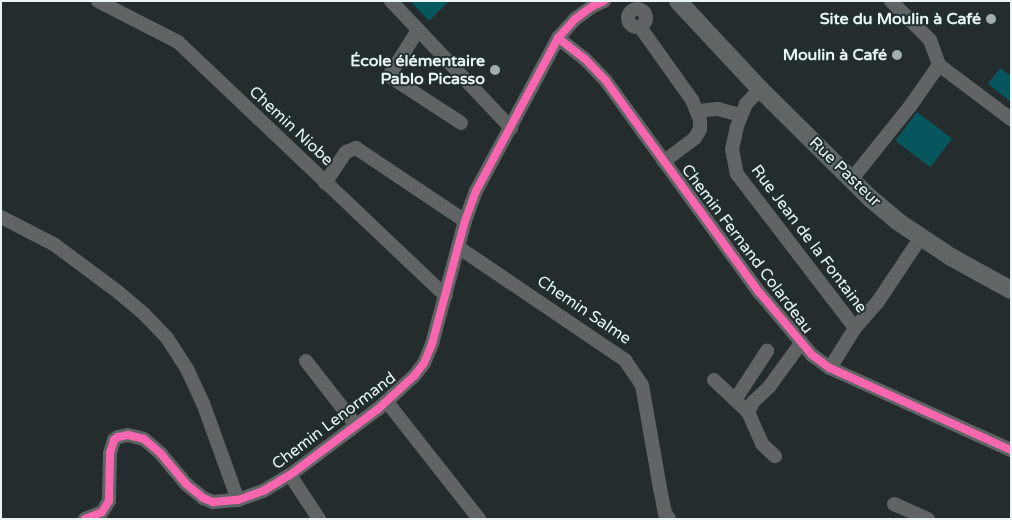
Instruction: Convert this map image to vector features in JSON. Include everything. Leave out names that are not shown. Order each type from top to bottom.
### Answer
[{"type":"main road","name":"Rue Pasteur","points":[[668,1],[701,28]]},
{"type":"main road","name":"Rue Pasteur","points":[[678,1],[701,28],[760,89],[851,180],[898,221],[951,257],[1011,290]]},
{"type":"street","name":"Chemin Niobe","points":[[98,1],[178,42],[446,296]]},
{"type":"street","points":[[391,1],[510,128]]},
{"type":"street","name":"Chemin Lenormand","points":[[85,519],[102,512],[108,501],[111,446],[114,440],[124,435],[144,440],[161,454],[186,484],[203,498],[213,502],[238,500],[263,491],[290,475],[355,424],[387,402],[414,376],[424,364],[446,296],[465,221],[476,190],[558,38],[575,20],[593,6],[604,1]]},
{"type":"street","points":[[891,1],[930,40],[939,65],[1011,119]]},
{"type":"street","points":[[640,27],[698,110],[700,129],[695,138],[664,161]]},
{"type":"street","points":[[418,30],[389,76],[461,123]]},
{"type":"street","name":"Chemin Fernand Colardeau","points":[[558,38],[596,70],[758,292],[812,355],[830,368],[1011,450]]},
{"type":"street","points":[[851,180],[912,105],[939,65]]},
{"type":"street","name":"Rue Jean de la Fontaine","points":[[760,89],[746,104],[741,114],[732,149],[737,174],[855,328]]},
{"type":"street","points":[[698,110],[718,109],[741,114]]},
{"type":"street","points":[[325,183],[346,152],[356,148],[465,221]]},
{"type":"street","points":[[1,217],[55,245],[118,292],[144,314],[167,338],[187,369],[204,403],[238,500]]},
{"type":"street","points":[[830,368],[855,328],[877,303],[922,237]]},
{"type":"street","name":"Chemin Salme","points":[[458,247],[625,360],[642,385],[660,488],[669,519]]},
{"type":"street","points":[[748,412],[753,402],[770,387],[801,343]]},
{"type":"street","points":[[735,400],[767,351]]},
{"type":"street","points":[[306,361],[355,424]]},
{"type":"street","points":[[714,380],[748,412],[762,444],[775,456]]},
{"type":"street","points":[[387,402],[478,519]]},
{"type":"street","points":[[290,475],[319,519]]},
{"type":"street","points":[[894,504],[928,519]]},
{"type":"shaded area","points":[[410,1],[449,1],[429,21]]},
{"type":"shaded area","points":[[1000,68],[1011,76],[1011,102],[988,84]]},
{"type":"shaded area","points":[[917,112],[952,138],[930,167],[895,141]]},
{"type":"cycle path","points":[[85,519],[102,512],[109,501],[110,453],[114,440],[118,437],[128,435],[144,439],[161,454],[186,484],[203,498],[213,502],[238,500],[263,491],[290,475],[378,409],[414,376],[424,363],[432,344],[465,221],[476,191],[558,38],[575,19],[593,6],[604,1]]},
{"type":"cycle path","points":[[558,38],[585,59],[606,81],[759,292],[812,355],[830,368],[1011,450]]},
{"type":"place","name":"Site du Moulin à Café","points":[[991,19]]},
{"type":"place","name":"Moulin à Café","points":[[897,55]]},
{"type":"place","name":"École élémentaire Pablo Picasso","points":[[495,70]]}]
